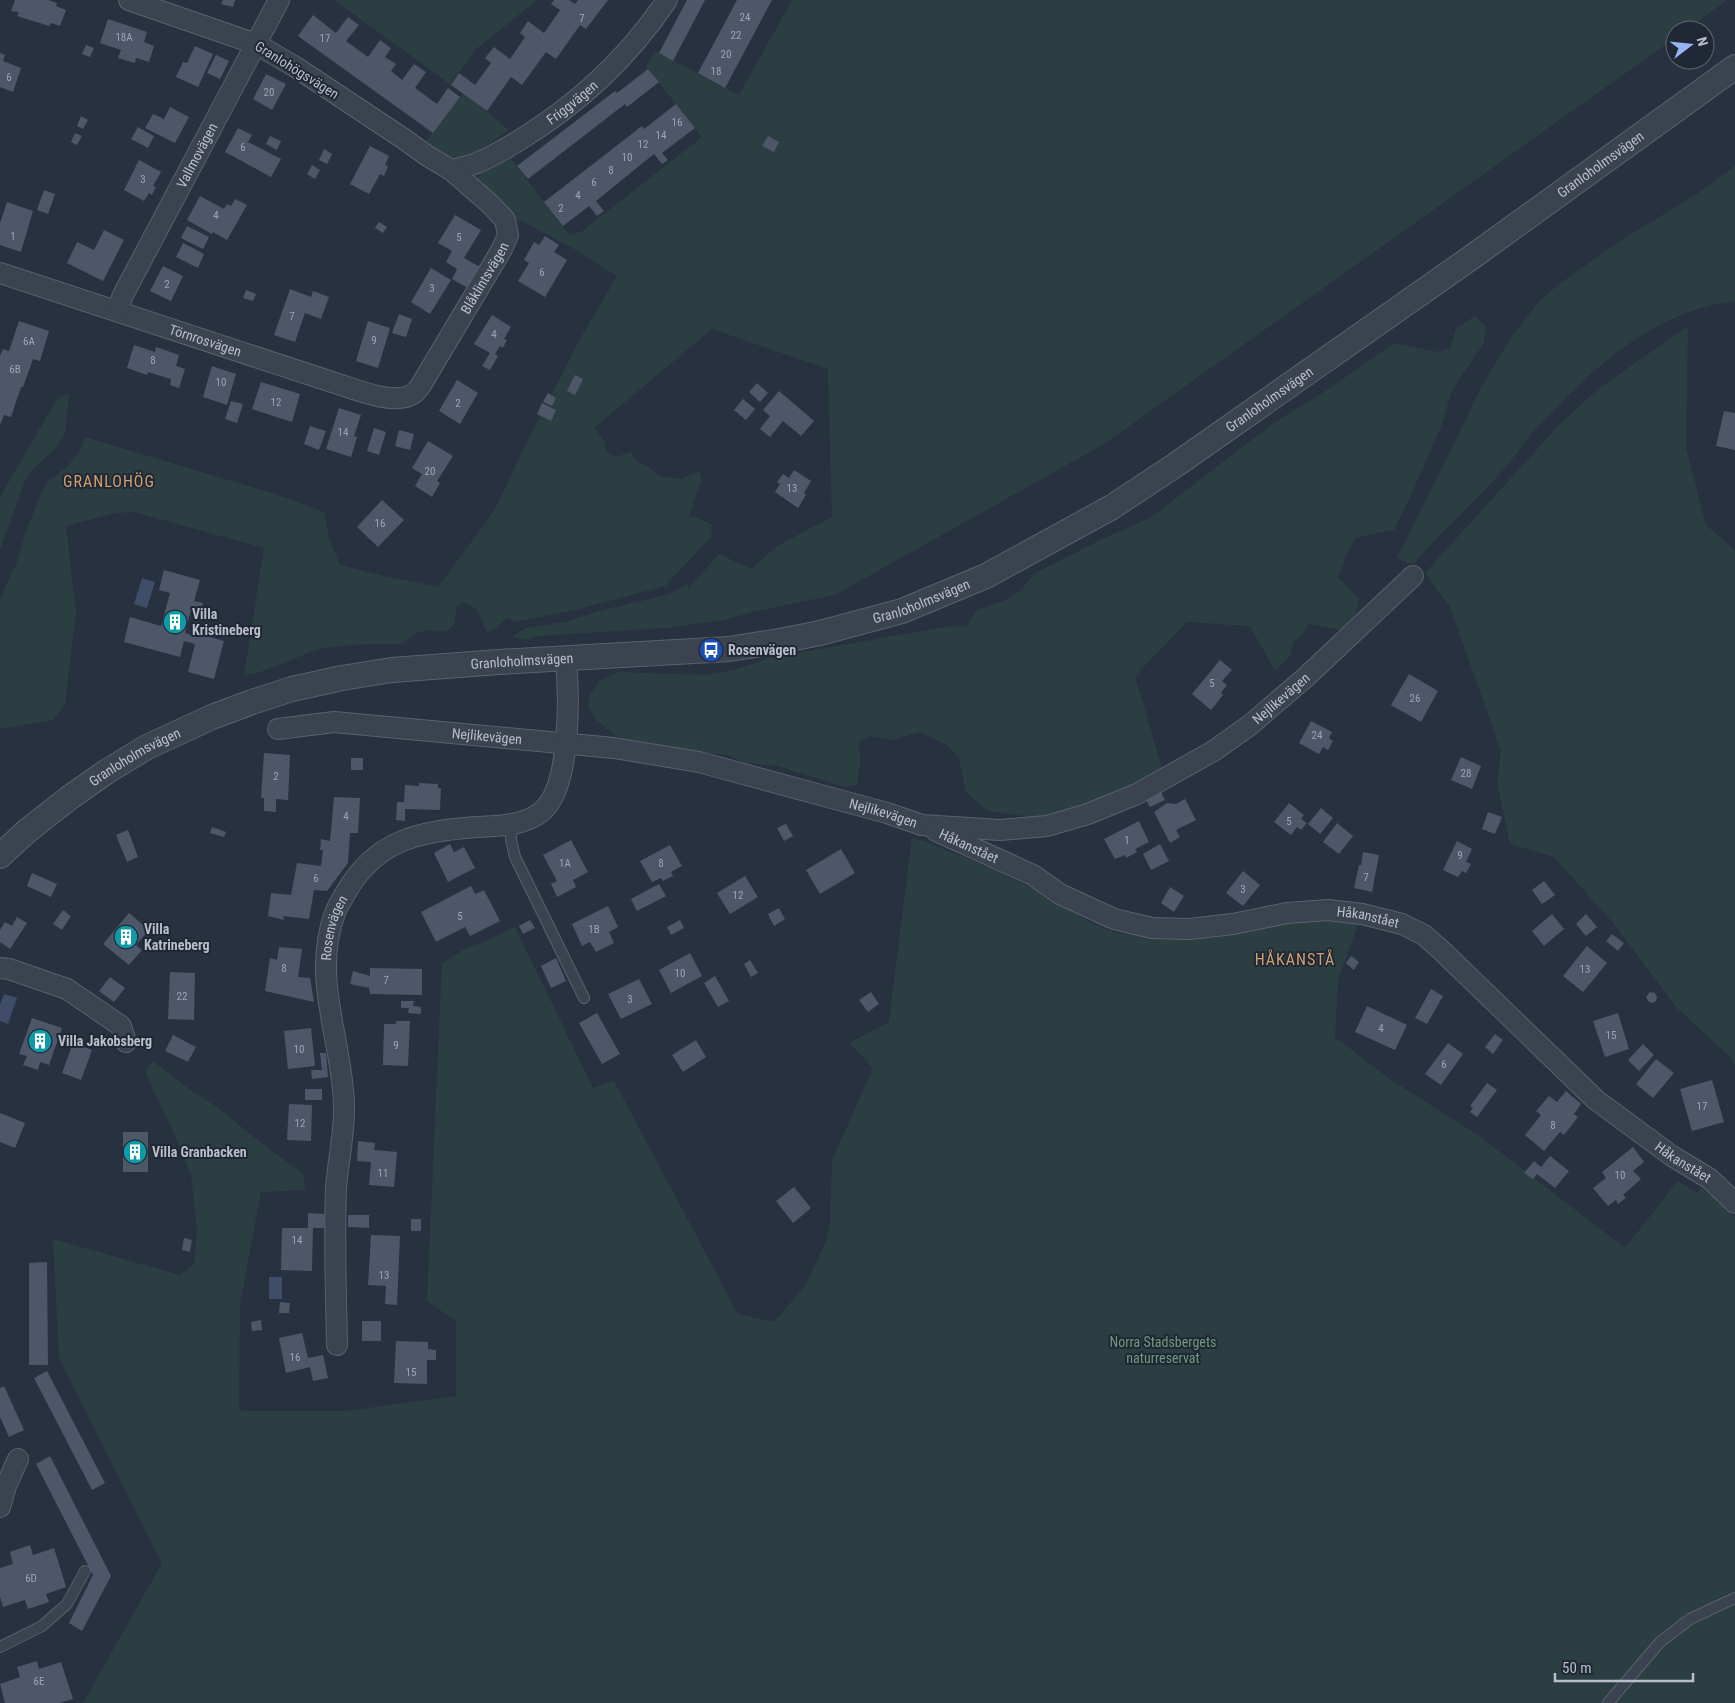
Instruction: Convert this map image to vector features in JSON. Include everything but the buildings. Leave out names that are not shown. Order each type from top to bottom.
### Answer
[{"type":"street","name":"Granlohögsvägen","points":[[129,0],[256,44],[294,66],[404,139],[426,156],[451,170]]},
{"type":"street","name":"Vallmovägen","points":[[117,311],[123,295],[280,0]]},
{"type":"street","name":"Friggvägen","points":[[451,170],[477,163],[507,147],[537,129],[594,85],[636,43],[666,0]]},
{"type":"street","name":"Granloholmsvägen","points":[[0,856],[55,809],[106,772],[147,747],[212,717],[252,702],[314,684],[392,670],[729,648],[780,641],[902,612],[986,576],[1112,507],[1177,464],[1322,364],[1735,67]]},
{"type":"street","name":"Blåklintsvägen","points":[[413,394],[421,385],[502,249],[508,234],[505,220],[490,204],[451,170]]},
{"type":"street","name":"Törnrosvägen","points":[[0,273],[385,398],[413,394]]},
{"type":"street","name":"Nejlikevägen","points":[[278,729],[334,722],[614,748],[699,762],[887,813],[922,825],[1000,830],[1047,826],[1088,814],[1137,794],[1215,750],[1250,725],[1306,677],[1413,576]]},
{"type":"street","name":"Rosenvägen","points":[[336,1345],[336,1188],[344,1105],[340,1064],[326,986],[327,945],[335,912],[351,883],[372,858],[396,842],[428,833],[526,822],[543,811],[553,796],[564,766],[568,712],[566,658]]},
{"type":"street","name":"Håkanstået","points":[[922,825],[1033,875],[1060,894],[1114,920],[1152,928],[1190,929],[1233,924],[1287,914],[1328,910],[1362,914],[1402,924],[1424,935],[1441,950],[1596,1100],[1672,1156],[1710,1179],[1735,1203]]},
{"type":"street","points":[[0,968],[10,969],[67,989],[121,1026],[126,1042]]},
{"type":"street","points":[[0,1507],[6,1486],[18,1459]]},
{"type":"lane","points":[[512,823],[511,840],[515,857],[584,998]]},
{"type":"lane","points":[[0,1647],[42,1626],[68,1604],[85,1571]]},
{"type":"lane","points":[[1608,1703],[1660,1642],[1690,1619],[1735,1598]]},
{"type":"green space","points":[[334,0],[537,0],[475,50],[450,84]]},
{"type":"green space","points":[[792,0],[1727,0],[1700,20],[1665,20],[1665,45],[1104,444],[835,595],[723,620],[666,628],[538,636],[528,640],[512,637],[525,628],[565,622],[596,612],[670,594],[688,583],[688,589],[719,554],[751,569],[777,546],[832,517],[828,369],[712,329],[594,428],[605,442],[606,451],[616,457],[631,452],[637,462],[647,466],[660,476],[681,479],[700,472],[701,480],[689,516],[699,518],[712,525],[711,537],[665,586],[579,609],[515,622],[507,618],[494,630],[487,632],[476,609],[464,602],[457,606],[454,625],[445,632],[417,633],[402,644],[348,645],[317,650],[263,671],[244,676],[264,548],[134,512],[116,513],[66,526],[76,612],[65,705],[53,720],[0,729],[0,599],[17,562],[26,531],[40,496],[48,481],[67,467],[80,451],[85,437],[275,494],[324,512],[329,538],[340,565],[438,587],[494,511],[580,339],[617,276],[576,250],[512,216],[479,188],[477,178],[480,172],[509,156],[569,235],[581,232],[702,137],[646,66],[655,51],[739,95]]},
{"type":"green space","points":[[463,93],[509,130],[479,150],[462,157],[453,158],[445,156],[424,144]]},
{"type":"green space","points":[[1735,166],[1735,301],[1704,307],[1675,318],[1648,332],[1622,349],[1598,368],[1553,411],[1532,433],[1508,465],[1414,563],[1408,564],[1397,558],[1483,384],[1512,336],[1539,301],[1614,245],[1701,191]]},
{"type":"green space","points":[[1475,316],[1486,326],[1484,343],[1452,390],[1442,424],[1394,530],[1355,539],[1348,551],[1338,577],[1359,599],[1355,616],[1340,630],[1309,624],[1300,637],[1293,642],[1291,655],[1275,671],[1250,626],[1187,622],[1135,676],[1163,772],[1114,799],[1059,814],[1030,817],[987,811],[966,792],[959,758],[947,745],[920,732],[893,740],[869,736],[859,742],[860,762],[857,785],[845,787],[778,766],[745,763],[728,755],[671,749],[616,736],[595,719],[589,708],[589,696],[599,681],[618,672],[707,675],[733,670],[762,661],[773,654],[797,653],[944,627],[967,626],[977,610],[1008,599],[1021,590],[1034,574],[1102,539],[1150,518],[1275,422],[1327,390],[1394,343],[1437,352],[1450,348],[1456,328]]},
{"type":"green space","points":[[1688,326],[1686,448],[1706,525],[1735,550],[1735,1065],[1728,1055],[1677,1008],[1614,924],[1554,857],[1510,844],[1497,783],[1501,751],[1450,607],[1425,573],[1559,425],[1598,389]]},
{"type":"green space","points":[[69,394],[65,432],[57,447],[34,468],[25,481],[0,550],[0,497],[58,397]]},
{"type":"green space","name":"Norra Stadsbergets naturreservat","points":[[912,838],[922,840],[998,871],[1041,893],[1086,920],[1113,932],[1153,938],[1191,938],[1298,917],[1359,921],[1338,980],[1335,1037],[1391,1080],[1478,1135],[1625,1248],[1678,1181],[1697,1193],[1702,1188],[1735,1217],[1735,1703],[83,1703],[162,1563],[59,1357],[53,1239],[180,1275],[194,1264],[197,1230],[191,1175],[145,1072],[153,1061],[303,1173],[305,1190],[261,1192],[240,1304],[239,1406],[241,1411],[346,1411],[456,1396],[456,1321],[427,1301],[442,963],[470,946],[481,943],[515,927],[593,1088],[614,1081],[738,1314],[774,1322],[804,1287],[825,1244],[830,1223],[832,1160],[873,1068],[849,1043],[889,1022]]},
{"type":"water","points":[[142,578],[155,582],[147,608],[134,604]]},
{"type":"water","points":[[4,994],[17,998],[8,1024],[0,1021],[0,1005]]},
{"type":"water","points":[[269,1277],[282,1277],[282,1299],[269,1299]]},
{"type":"place","name":"Villa Kristineberg","points":[[175,622]]},
{"type":"place","name":"Rosenvägen","points":[[711,650]]},
{"type":"place","name":"Villa Katrineberg","points":[[126,937]]},
{"type":"place","name":"Villa Jakobsberg","points":[[40,1041]]},
{"type":"place","name":"Villa Granbacken","points":[[135,1152]]},
{"type":"district","name":"GRANLOHÖG","points":[[109,481]]},
{"type":"district","name":"HÅKANSTÅ","points":[[1295,959]]}]
